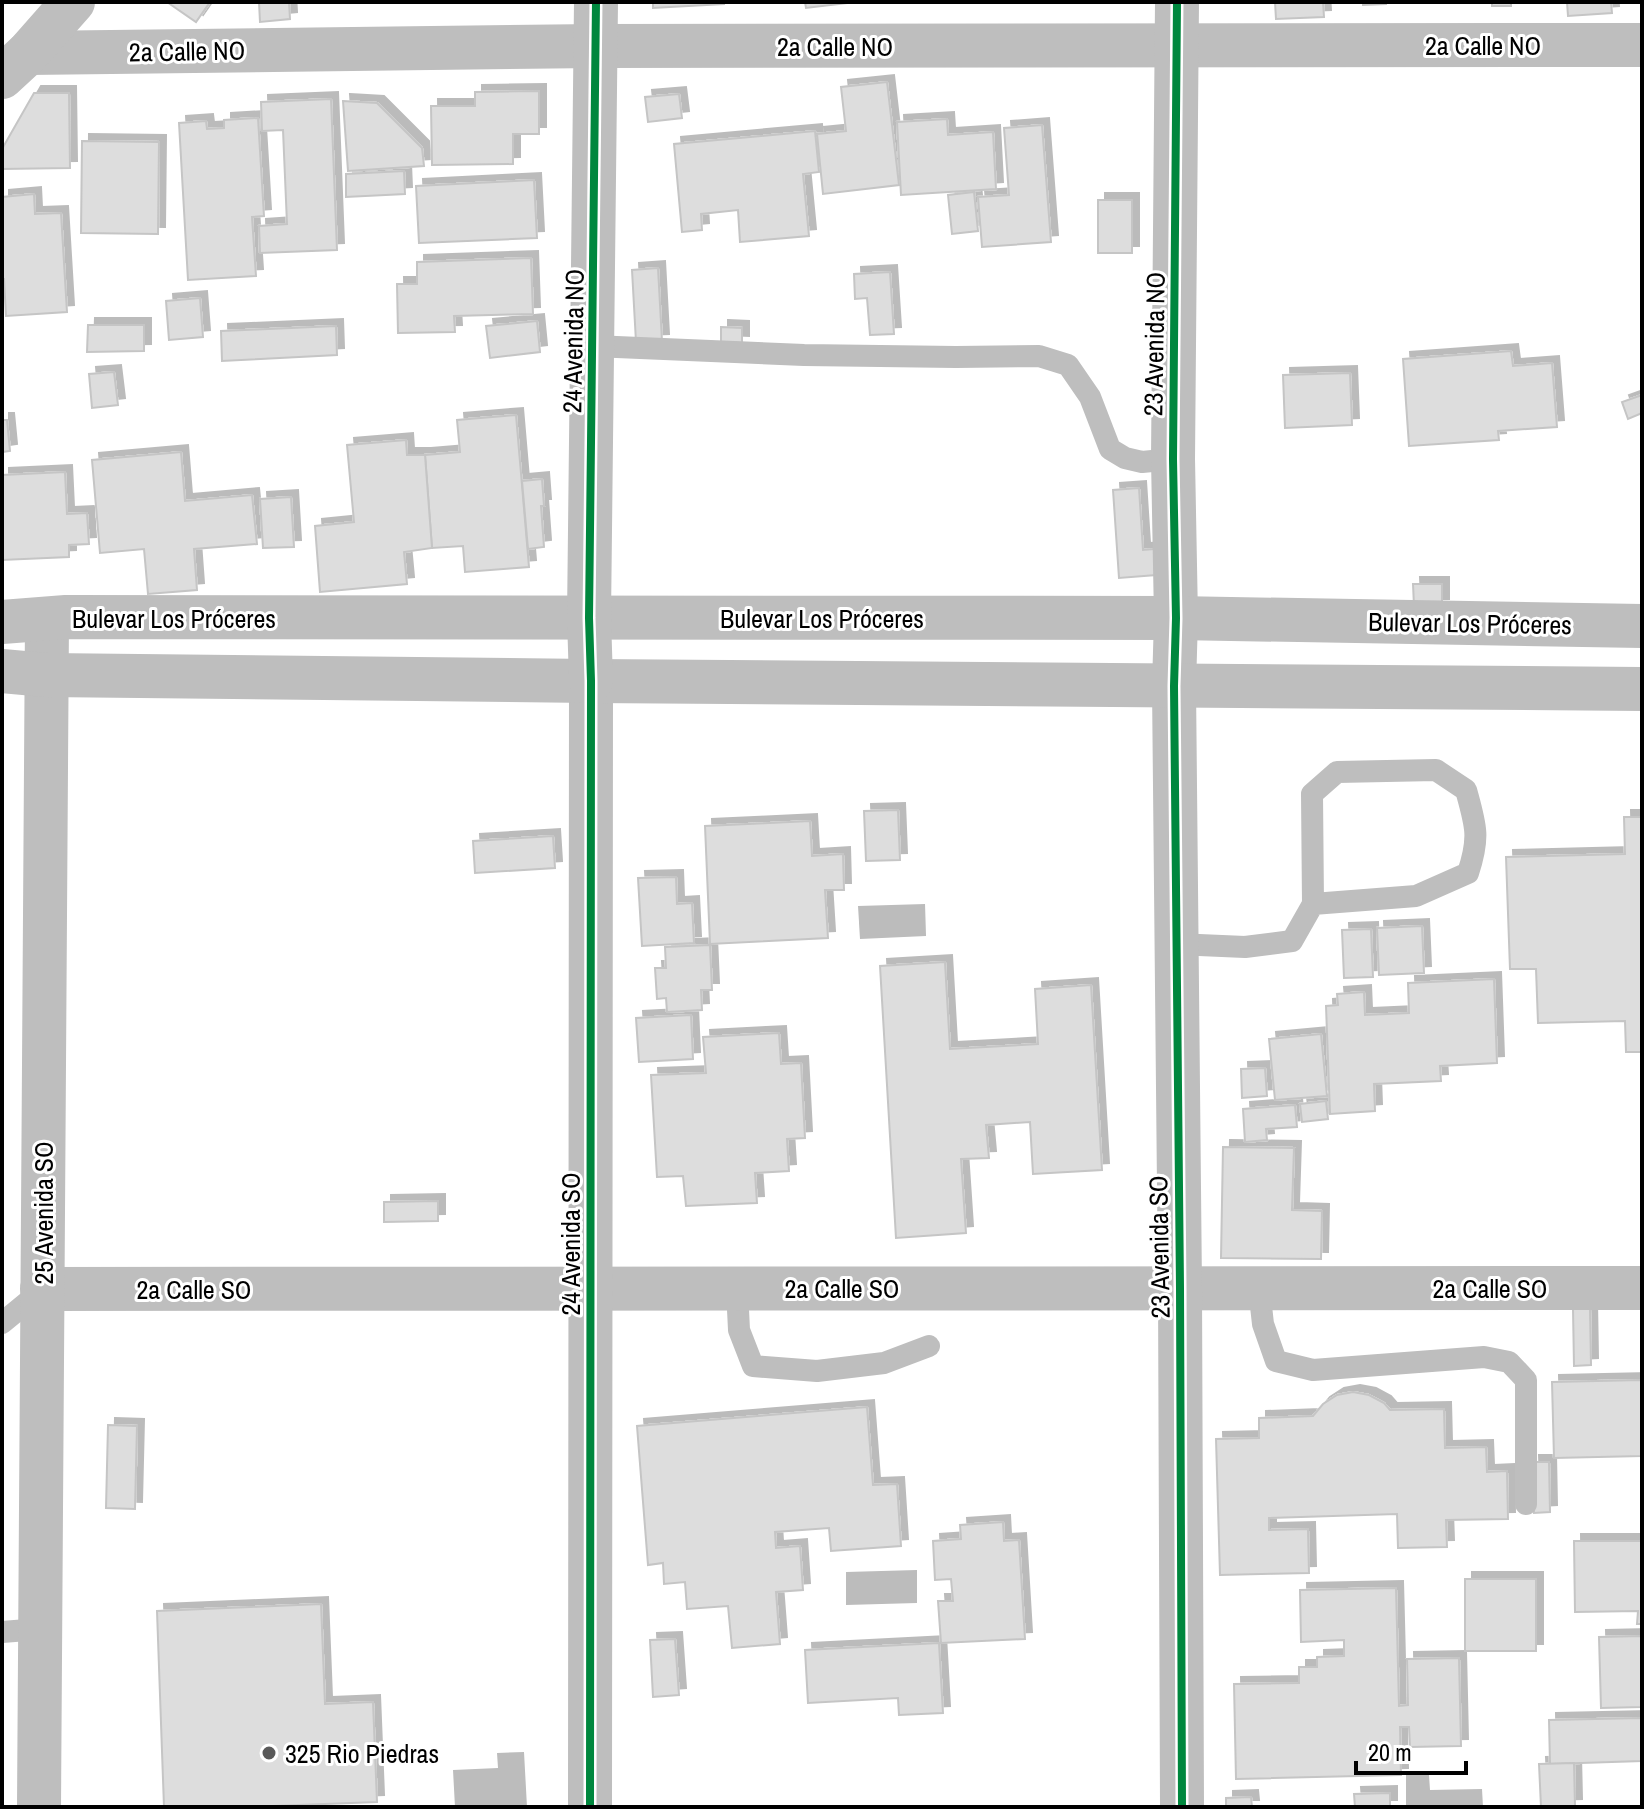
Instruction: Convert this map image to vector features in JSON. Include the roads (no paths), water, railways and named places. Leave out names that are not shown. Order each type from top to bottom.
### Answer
[{"type":"street","points":[[15,65],[73,2]]},
{"type":"street","name":"24 Avenida NO","points":[[591,681],[589,618],[596,2]]},
{"type":"street","name":"23 Avenida NO","points":[[1174,686],[1177,2]]},
{"type":"street","name":"2a Calle NO","points":[[15,65],[596,46],[1642,45]]},
{"type":"street","name":"Bulevar Los Próceres","points":[[2,622],[66,617],[1176,618],[1642,626]]},
{"type":"street","name":"25 Avenida SO","points":[[39,1807],[21,1631],[42,1289],[47,619]]},
{"type":"street","points":[[2,671],[46,675],[591,681],[1642,689]]},
{"type":"street","name":"24 Avenida SO","points":[[590,1807],[591,681]]},
{"type":"street","name":"23 Avenida SO","points":[[1174,686],[1182,1807]]},
{"type":"street","name":"2a Calle SO","points":[[42,1289],[1642,1288]]},
{"type":"lane","points":[[593,346],[819,355],[1039,356],[1068,365],[1090,397],[1110,449],[1125,458],[1142,462],[1173,459]]},
{"type":"lane","points":[[1176,944],[1245,947],[1292,941],[1313,904],[1312,794],[1337,772],[1436,770],[1466,790],[1477,831],[1476,851],[1468,873],[1416,896],[1313,904]]},
{"type":"lane","points":[[1259,1288],[1263,1324],[1276,1361],[1313,1370],[1484,1357],[1509,1362],[1526,1380],[1526,1504]]},
{"type":"lane","points":[[2,1323],[42,1289]]},
{"type":"lane","points":[[737,1289],[739,1330],[753,1366],[817,1371],[884,1363],[929,1346]]},
{"type":"place","name":"325 Rio Piedras","points":[[269,1753]]}]
